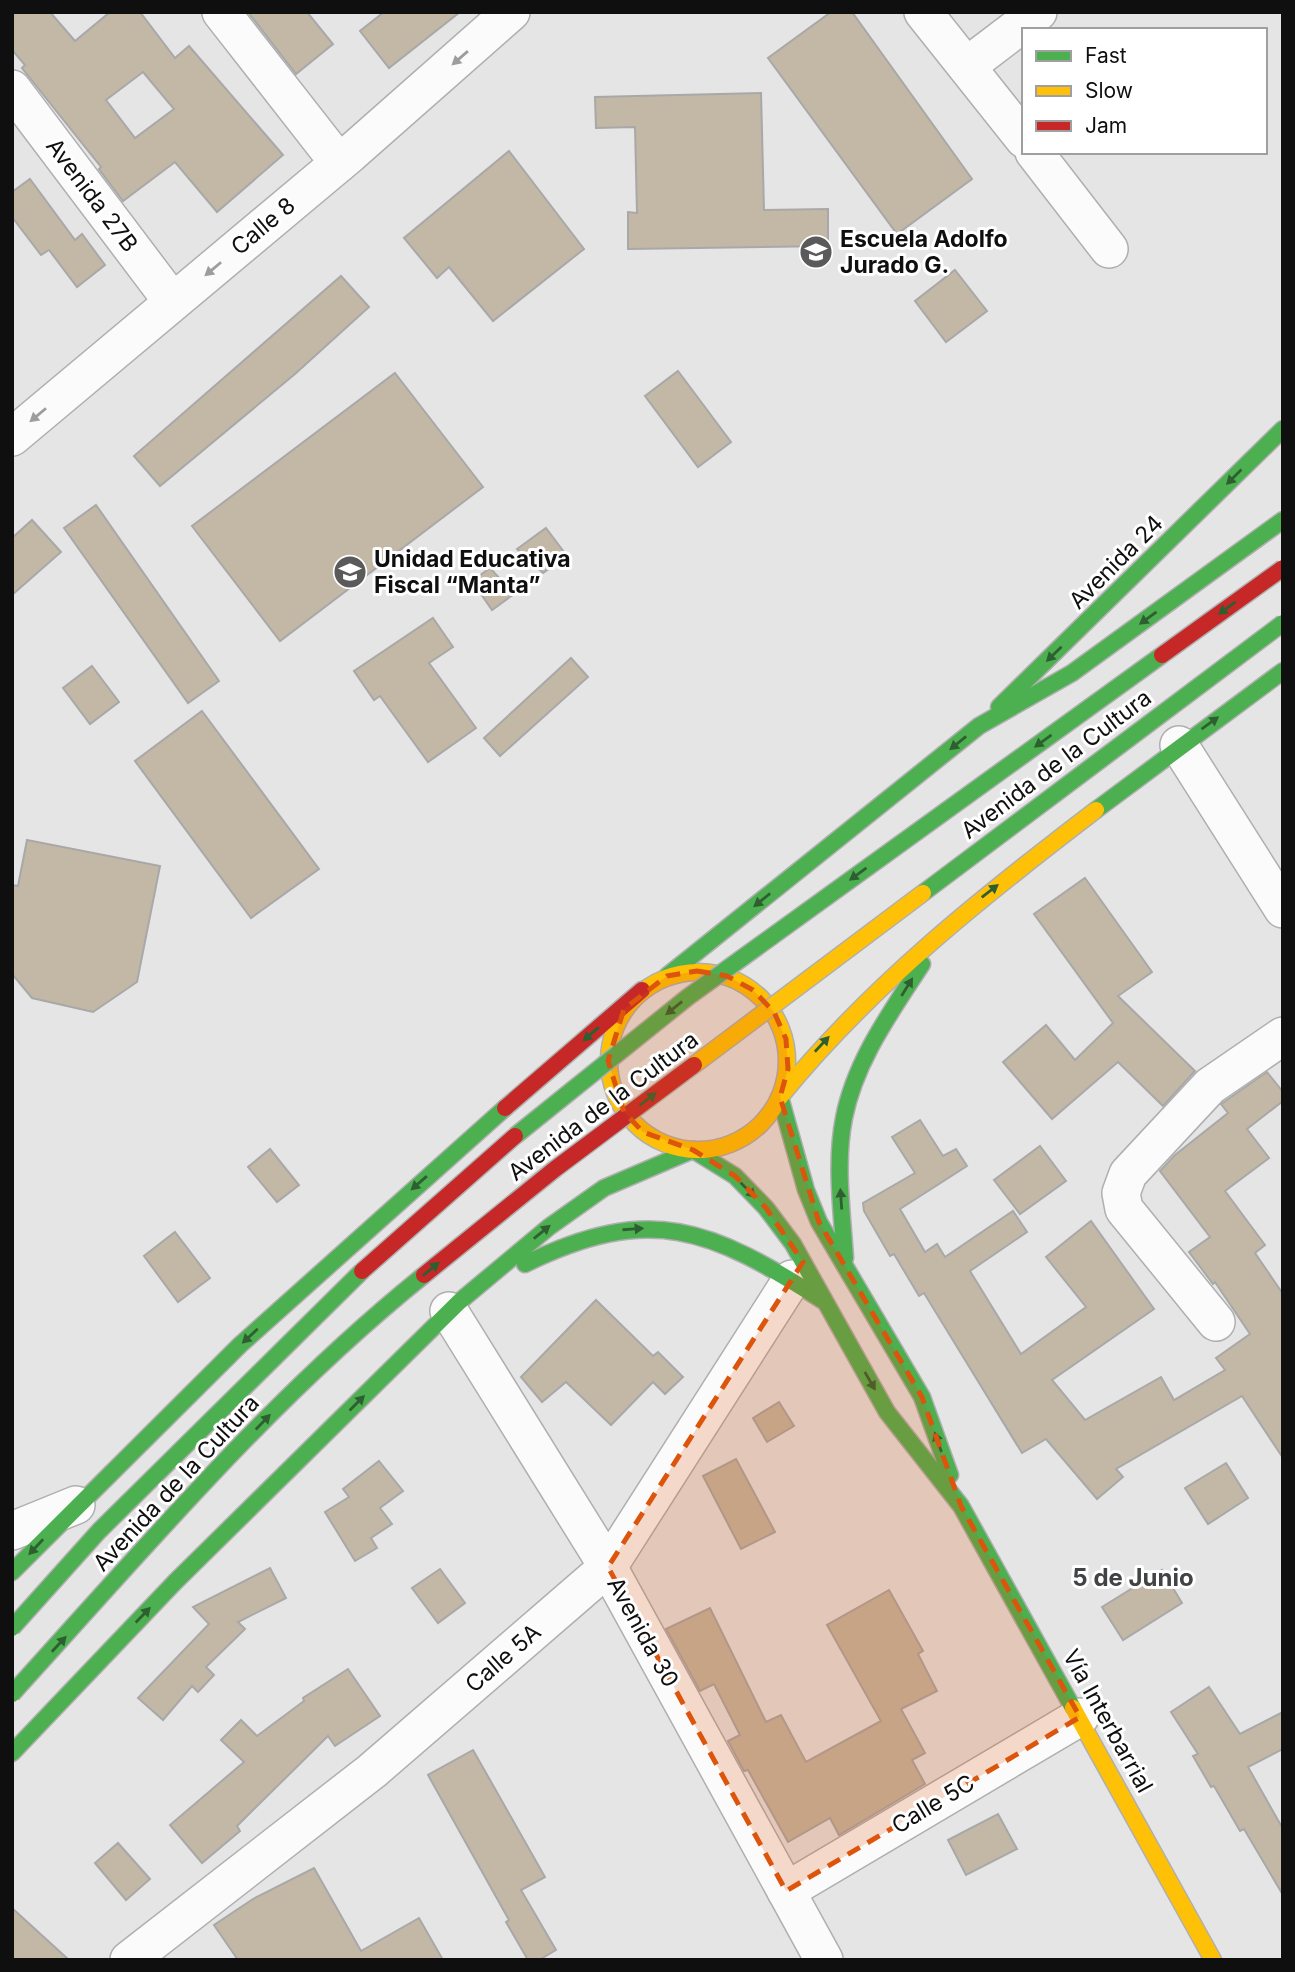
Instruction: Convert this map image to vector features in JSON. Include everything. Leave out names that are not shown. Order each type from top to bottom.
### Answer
[{"type":"main road","name":"Avenida 24","points":[[979,726],[1283,429]]},
{"type":"main road","points":[[12,1572],[203,1379],[369,1227],[642,990],[667,976],[979,726],[1072,673],[1283,520]]},
{"type":"main road","name":"Avenida de la Cultura","points":[[12,1628],[99,1531],[339,1292],[525,1127],[688,996],[1283,568]]},
{"type":"main road","name":"Avenida de la Cultura","points":[[12,1693],[230,1455],[297,1387],[379,1311],[555,1169],[1283,623]]},
{"type":"main road","points":[[12,1753],[175,1582],[454,1306],[549,1227],[604,1188],[694,1150],[720,1147],[745,1137],[765,1120],[780,1097],[854,1010],[947,924],[1180,745],[1283,671]]},
{"type":"main road","points":[[845,1267],[840,1178],[844,1115],[863,1063],[947,924]]},
{"type":"main road","points":[[667,976],[697,971],[727,976],[753,990],[774,1012],[786,1039],[788,1069],[780,1097]]},
{"type":"main road","points":[[642,990],[624,1009],[612,1034],[608,1061],[612,1087],[624,1112],[643,1132],[667,1145],[694,1150]]},
{"type":"main road","name":"Vía Interbarrial","points":[[780,1097],[806,1190],[819,1222],[922,1397],[961,1506]]},
{"type":"main road","name":"Vía Interbarrial","points":[[694,1150],[734,1176],[766,1208],[793,1244],[887,1412],[961,1506],[1213,1960]]},
{"type":"main road","points":[[454,1306],[537,1257],[590,1237],[628,1228],[678,1229],[703,1235],[743,1252],[792,1279],[824,1301]]},
{"type":"street","points":[[221,12],[339,163]]},
{"type":"street","points":[[923,12],[1022,136]]},
{"type":"street","points":[[967,66],[1038,12]]},
{"type":"street","name":"Calle 8","points":[[12,437],[339,163],[497,17]]},
{"type":"street","name":"Avenida 27B","points":[[12,89],[172,301]]},
{"type":"street","points":[[1036,154],[1109,248]]},
{"type":"street","points":[[1180,745],[1283,909]]},
{"type":"street","points":[[1216,1322],[1124,1209],[1121,1193],[1128,1174],[1210,1086],[1283,1036]]},
{"type":"street","name":"Calle 5A","points":[[129,1960],[372,1771],[608,1567],[792,1279]]},
{"type":"street","name":"Avenida 30","points":[[454,1306],[608,1567],[824,1960]]},
{"type":"street","points":[[12,1531],[76,1505]]},
{"type":"street","name":"Calle 5C","points":[[786,1891],[1080,1717]]},
{"type":"highlighted area","points":[[697,971],[727,976],[753,990],[774,1012],[786,1039],[788,1069],[780,1097],[819,1222],[922,1397],[961,1506],[1080,1717],[786,1891],[608,1567],[803,1262],[766,1208],[735,1176],[693,1150],[643,1132],[624,1112],[608,1061],[624,1009],[667,976]]},
{"type":"building","points":[[12,12],[50,12],[75,41],[110,12],[140,12],[175,58],[189,46],[283,155],[217,212],[175,162],[123,201],[99,169],[101,167],[22,68],[25,65],[12,50]],"holes":[[[143,72],[174,109],[135,138],[106,100]]]},
{"type":"building","points":[[248,12],[307,12],[333,44],[296,74]]},
{"type":"building","points":[[384,12],[460,12],[389,68],[360,31]]},
{"type":"building","points":[[831,12],[852,12],[972,179],[897,234],[768,58]]},
{"type":"building","points":[[761,93],[764,210],[828,209],[828,246],[628,249],[628,212],[637,213],[635,127],[596,128],[595,97]]},
{"type":"building","points":[[509,151],[584,249],[493,321],[449,267],[437,278],[404,238]]},
{"type":"building","points":[[30,179],[75,240],[82,234],[105,265],[77,287],[49,250],[41,255],[12,217],[12,192]]},
{"type":"building","points":[[955,270],[987,311],[946,342],[915,301]]},
{"type":"building","points":[[341,276],[369,307],[295,374],[160,486],[134,456]]},
{"type":"building","points":[[678,371],[731,442],[698,467],[645,396]]},
{"type":"building","points":[[395,373],[483,487],[280,641],[192,526]]},
{"type":"building","points":[[96,505],[219,681],[188,703],[64,528]]},
{"type":"building","points":[[32,520],[61,552],[12,595],[12,538]]},
{"type":"building","points":[[546,528],[567,556],[543,573],[517,549]]},
{"type":"building","points":[[490,568],[514,594],[492,610],[472,581]]},
{"type":"building","points":[[433,618],[453,647],[429,663],[476,728],[428,762],[380,696],[374,700],[354,671]]},
{"type":"building","points":[[571,658],[588,677],[500,756],[484,738]]},
{"type":"building","points":[[92,666],[119,702],[90,724],[63,688]]},
{"type":"building","points":[[202,711],[319,869],[251,918],[135,761]]},
{"type":"building","points":[[27,840],[160,866],[137,982],[93,1012],[32,998],[12,974],[12,885],[18,886]]},
{"type":"building","points":[[1085,878],[1152,972],[1118,996],[1195,1071],[1163,1106],[1118,1062],[1052,1119],[1003,1062],[1046,1025],[1075,1060],[1113,1023],[1034,914]]},
{"type":"building","points":[[1267,1072],[1283,1092],[1283,1101],[1247,1129],[1269,1158],[1225,1191],[1265,1245],[1255,1253],[1283,1294],[1283,1458],[1242,1396],[1116,1469],[1123,1477],[1097,1499],[1046,1439],[1022,1453],[924,1293],[919,1296],[894,1254],[890,1256],[864,1211],[863,1203],[915,1173],[892,1137],[920,1120],[943,1156],[956,1149],[967,1166],[900,1209],[925,1252],[937,1244],[945,1257],[1013,1211],[1027,1232],[970,1271],[1021,1354],[1086,1307],[1046,1257],[1091,1221],[1154,1309],[1052,1380],[1085,1420],[1161,1377],[1174,1400],[1225,1370],[1216,1358],[1250,1334],[1215,1282],[1213,1284],[1189,1252],[1210,1237],[1160,1171],[1175,1155],[1228,1113],[1221,1104]]},
{"type":"building","points":[[1040,1146],[1066,1181],[1020,1214],[994,1180]]},
{"type":"building","points":[[270,1149],[299,1185],[277,1202],[248,1167]]},
{"type":"building","points":[[175,1232],[210,1278],[178,1302],[144,1256]]},
{"type":"building","points":[[596,1300],[653,1356],[658,1352],[683,1377],[665,1394],[653,1382],[611,1425],[566,1382],[542,1402],[521,1377]]},
{"type":"building","points":[[779,1402],[794,1426],[767,1442],[753,1418]]},
{"type":"building","points":[[736,1459],[775,1532],[741,1549],[703,1476]]},
{"type":"building","points":[[379,1461],[403,1491],[380,1508],[392,1524],[371,1538],[377,1548],[355,1561],[325,1512],[349,1497],[343,1489]]},
{"type":"building","points":[[1226,1463],[1248,1498],[1208,1524],[1185,1488]]},
{"type":"building","points":[[270,1568],[286,1598],[238,1622],[245,1629],[206,1667],[214,1675],[198,1692],[192,1686],[163,1720],[138,1698],[209,1624],[193,1607]]},
{"type":"building","points":[[440,1569],[465,1603],[438,1623],[412,1588]]},
{"type":"building","points":[[1162,1570],[1182,1603],[1123,1640],[1102,1607]]},
{"type":"building","points":[[889,1590],[923,1651],[918,1654],[937,1691],[901,1709],[925,1753],[912,1760],[925,1784],[839,1835],[830,1818],[788,1842],[748,1770],[744,1771],[728,1741],[740,1735],[714,1684],[700,1691],[666,1629],[710,1608],[766,1722],[781,1715],[806,1762],[881,1721],[827,1625]]},
{"type":"building","points":[[348,1669],[380,1716],[335,1746],[328,1736],[237,1826],[240,1831],[202,1863],[170,1825],[244,1762],[221,1740],[241,1720],[257,1736],[304,1701],[303,1698]]},
{"type":"building","points":[[1209,1687],[1240,1734],[1283,1712],[1283,1749],[1248,1767],[1283,1829],[1283,1895],[1244,1829],[1240,1831],[1214,1786],[1211,1787],[1193,1756],[1198,1754],[1171,1712]]},
{"type":"building","points":[[473,1750],[545,1877],[521,1890],[556,1950],[539,1960],[528,1960],[506,1922],[509,1920],[428,1775]]},
{"type":"building","points":[[998,1814],[1017,1849],[966,1875],[948,1840]]},
{"type":"building","points":[[118,1843],[150,1879],[126,1900],[95,1863]]},
{"type":"building","points":[[314,1868],[361,1951],[419,1918],[443,1960],[238,1960],[214,1925],[253,1899]]},
{"type":"building","points":[[12,1908],[69,1960],[12,1960]]},
{"type":"traffic: fast","points":[[999,707],[1283,429]]},
{"type":"traffic: fast","points":[[667,976],[979,726],[1072,673],[1283,520]]},
{"type":"traffic: fast","points":[[923,893],[1283,623]]},
{"type":"traffic: fast","points":[[515,1136],[688,997],[1162,655]]},
{"type":"traffic: fast","points":[[1096,810],[1283,671]]},
{"type":"traffic: fast","points":[[845,1258],[840,1152],[849,1097],[865,1057],[922,964]]},
{"type":"traffic: fast","points":[[780,1097],[806,1190],[819,1222],[922,1397],[950,1475]]},
{"type":"traffic: fast","points":[[12,1572],[240,1345],[505,1108]]},
{"type":"traffic: fast","points":[[693,1150],[735,1176],[766,1208],[793,1244],[887,1412],[961,1506],[1073,1708]]},
{"type":"traffic: fast","points":[[12,1753],[175,1582],[459,1302],[549,1227],[604,1188],[693,1150]]},
{"type":"traffic: fast","points":[[525,1264],[569,1245],[608,1234],[644,1230],[678,1232],[712,1241],[746,1255],[822,1300]]},
{"type":"traffic: fast","points":[[12,1628],[99,1531],[362,1271]]},
{"type":"traffic: fast","points":[[12,1694],[261,1423],[368,1322],[424,1275]]},
{"type":"traffic: slow","points":[[780,1097],[852,1017],[929,944],[1096,810]]},
{"type":"traffic: slow","points":[[694,1065],[923,893]]},
{"type":"traffic: slow","points":[[698,972],[732,979],[761,998],[780,1027],[787,1061],[780,1095],[761,1124],[732,1143],[698,1150],[664,1143],[635,1124],[616,1095],[609,1061],[616,1027],[635,998],[664,979],[698,972]]},
{"type":"traffic: slow","points":[[1073,1708],[1213,1960]]},
{"type":"traffic: jam","points":[[1162,655],[1283,568]]},
{"type":"traffic: jam","points":[[505,1108],[642,990]]},
{"type":"traffic: jam","points":[[424,1275],[555,1169],[694,1065]]},
{"type":"traffic: jam","points":[[362,1271],[515,1136]]},
{"type":"place","name":"Escuela Adolfo Jurado G.","points":[[816,252]]},
{"type":"place","name":"Unidad Educativa Fiscal “Manta”","points":[[350,572]]},
{"type":"district","name":"5 de Junio","points":[[1133,1577]]}]
